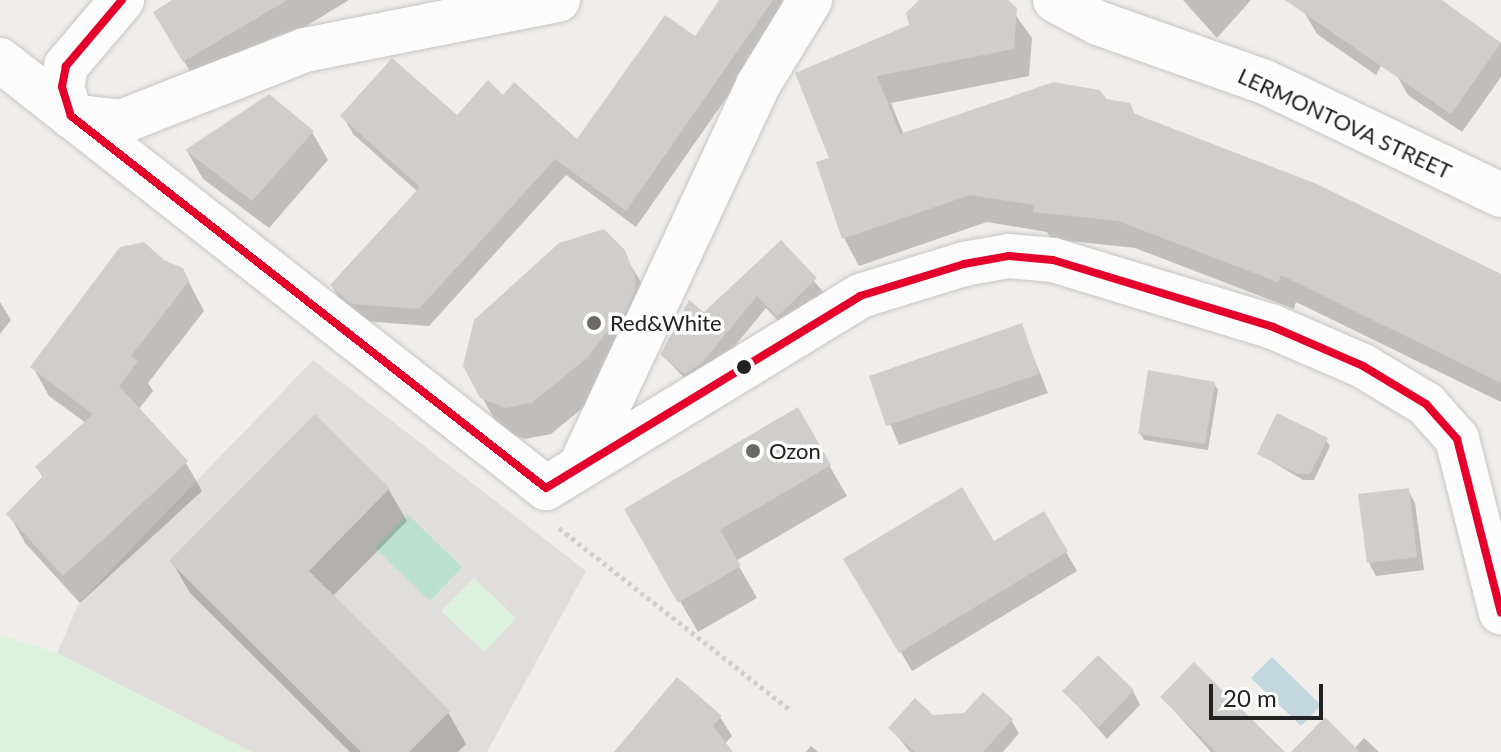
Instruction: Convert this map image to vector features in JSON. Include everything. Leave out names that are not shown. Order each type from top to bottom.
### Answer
[{"type":"street","points":[[71,116],[62,87],[66,66],[122,0]]},
{"type":"street","points":[[71,116],[121,122],[305,50],[558,0]]},
{"type":"street","points":[[563,477],[758,85],[810,0]]},
{"type":"street","name":"LERMONTOVA STREET","points":[[1055,0],[1098,23],[1265,82],[1501,195]]},
{"type":"street","points":[[0,60],[71,116],[563,477]]},
{"type":"street","points":[[563,477],[860,296],[964,264],[1009,256],[1053,260],[1273,327],[1363,366],[1426,404],[1457,439],[1501,613]]},
{"type":"path","points":[[564,528],[789,709]]},
{"type":"shaded area","points":[[313,360],[586,571],[487,752],[252,752],[57,653],[79,603]]},
{"type":"green space","points":[[407,514],[462,567],[430,601],[375,548]]},
{"type":"green space","points":[[474,578],[516,618],[484,652],[441,611]]},
{"type":"green space","points":[[0,635],[57,653],[252,752],[0,752]]},
{"type":"water","points":[[1272,657],[1321,705],[1301,726],[1251,678]]},
{"type":"building","points":[[172,0],[287,0],[183,62],[153,12]]},
{"type":"building","points":[[719,0],[773,0],[626,211],[555,159],[419,309],[352,304],[330,285],[420,187],[340,116],[392,58],[457,115],[488,80],[503,95],[514,82],[577,139],[665,15],[695,36]]},
{"type":"building","points":[[919,0],[1008,0],[1017,8],[1014,49],[877,76],[900,134],[1054,82],[1099,90],[1107,99],[1130,103],[1135,114],[1317,184],[1501,274],[1501,383],[1281,275],[1278,282],[1118,221],[1033,212],[1034,205],[970,195],[842,239],[816,162],[829,158],[795,73],[909,25],[906,13]]},
{"type":"building","points":[[1285,0],[1442,0],[1501,43],[1451,114]]},
{"type":"building","points":[[269,94],[314,131],[252,201],[185,150]]},
{"type":"building","points":[[604,229],[625,250],[635,276],[635,291],[620,323],[616,320],[588,357],[533,402],[506,408],[480,398],[463,366],[474,320],[559,243]]},
{"type":"building","points":[[781,240],[817,278],[777,317],[757,296],[702,363],[684,374],[660,355],[689,300],[704,312]]},
{"type":"building","points":[[144,242],[164,260],[183,268],[189,281],[131,356],[138,361],[119,386],[188,461],[63,576],[6,514],[43,476],[35,467],[93,414],[30,367],[120,247]]},
{"type":"building","points":[[1022,323],[1039,374],[886,426],[869,376]]},
{"type":"building","points":[[1148,370],[1215,382],[1205,444],[1138,434]]},
{"type":"building","points":[[798,407],[831,465],[720,530],[741,566],[678,603],[624,509]]},
{"type":"building","points":[[1277,413],[1328,438],[1310,474],[1298,474],[1257,454]]},
{"type":"building","points":[[315,414],[390,488],[309,571],[450,711],[409,752],[361,752],[169,561]]},
{"type":"building","points":[[962,487],[994,541],[1044,511],[1068,551],[899,653],[843,559]]},
{"type":"building","points":[[1409,488],[1417,557],[1367,563],[1358,494]]},
{"type":"building","points":[[1098,655],[1134,690],[1099,727],[1062,691]]},
{"type":"building","points":[[1194,662],[1285,752],[1216,752],[1160,697]]},
{"type":"building","points":[[677,677],[722,716],[713,726],[733,752],[614,752]]},
{"type":"building","points":[[983,692],[1013,719],[983,752],[915,752],[888,728],[915,698],[933,715],[964,713]]},
{"type":"building","points":[[1325,717],[1360,752],[1291,752]]},
{"type":"transit line","points":[[122,0],[66,66],[62,87],[71,116],[546,488],[860,296],[964,264],[1009,256],[1053,260],[1273,327],[1363,366],[1426,404],[1457,439],[1501,613]]},
{"type":"place","name":"Red&White","points":[[594,323]]},
{"type":"place","name":"Ozon","points":[[753,451]]}]
